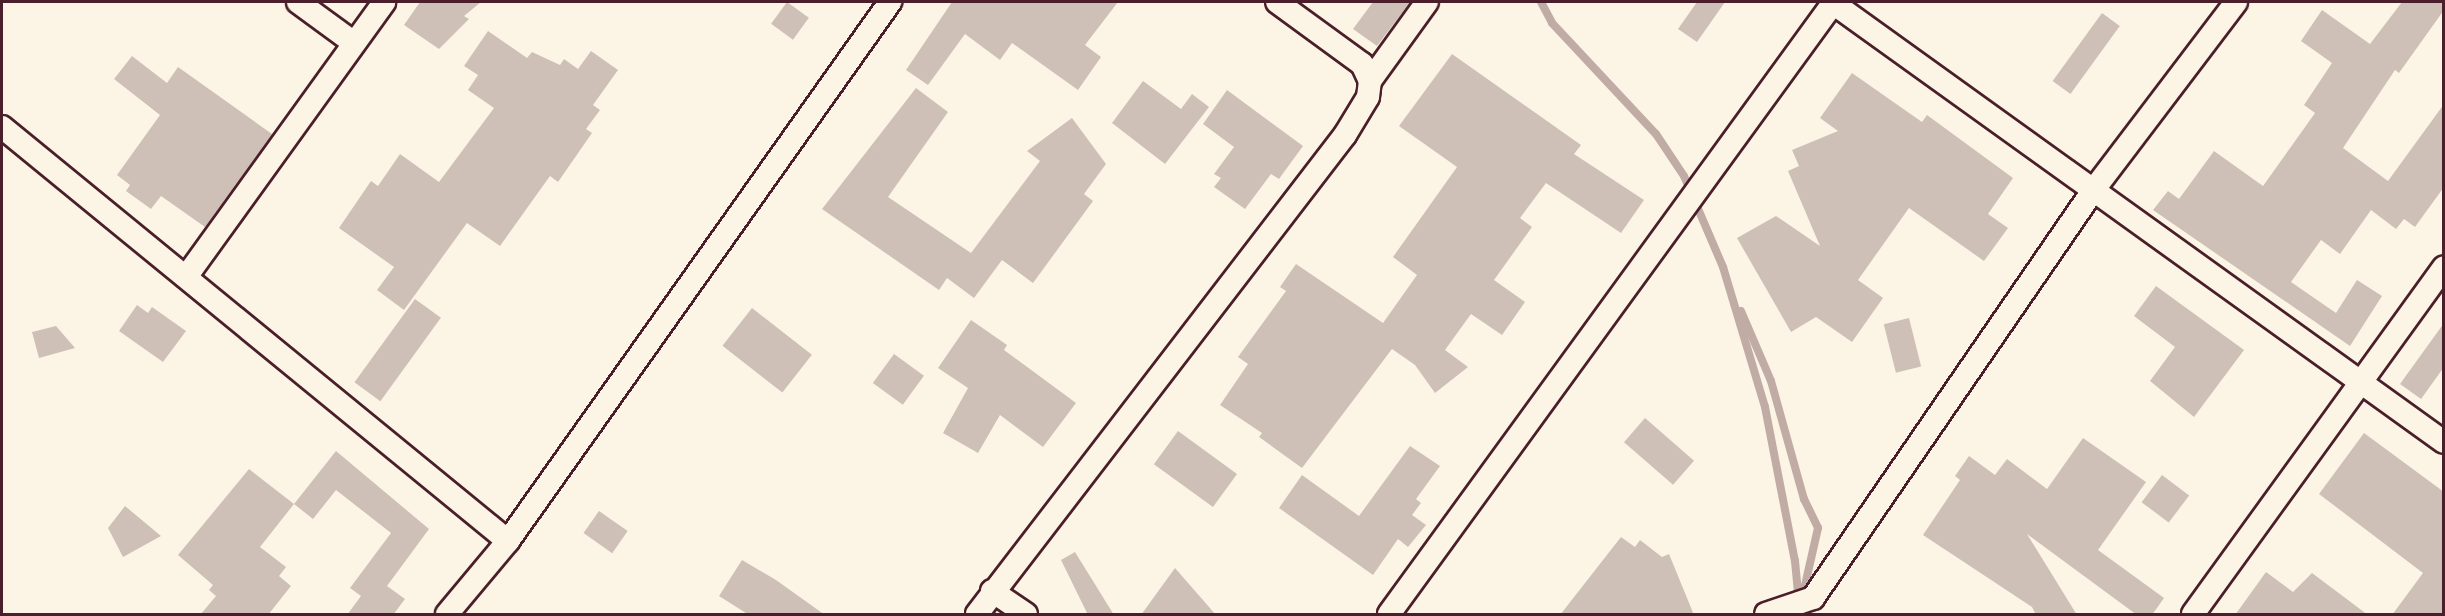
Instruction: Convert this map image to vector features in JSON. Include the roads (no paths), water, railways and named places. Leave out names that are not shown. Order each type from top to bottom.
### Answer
[{"type":"street","points":[[298,2],[354,43]]},
{"type":"street","points":[[186,277],[384,2]]},
{"type":"street","points":[[447,615],[508,541],[890,2]]},
{"type":"street","points":[[1277,2],[1362,64],[1370,81]]},
{"type":"street","points":[[977,615],[992,591],[1345,135],[1368,97],[1370,81],[1427,2]]},
{"type":"street","points":[[1389,615],[1834,2],[2095,188],[2444,442]]},
{"type":"street","points":[[1766,615],[1806,601],[2095,188],[2236,2]]},
{"type":"street","points":[[2,127],[508,541]]},
{"type":"street","points":[[2193,615],[2363,383],[2444,267]]},
{"type":"street","points":[[992,591],[1026,615]]},
{"type":"waterway","points":[[1541,2],[1552,23],[1656,134],[1684,176],[1723,267],[1765,407],[1795,561],[1800,614]]},
{"type":"waterway","points":[[1741,311],[1771,381],[1804,499],[1818,528],[1803,594],[1806,614]]}]
